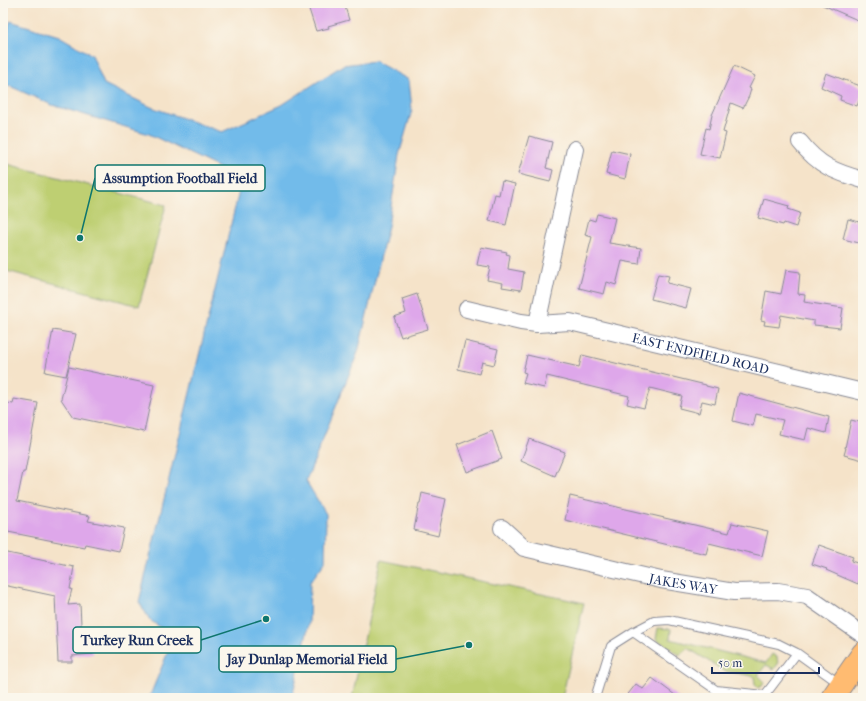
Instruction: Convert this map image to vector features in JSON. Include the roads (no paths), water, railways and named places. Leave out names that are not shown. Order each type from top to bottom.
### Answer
[{"type":"main road","points":[[837,691],[863,653]]},
{"type":"street","points":[[800,142],[825,166],[839,173],[863,180]]},
{"type":"street","points":[[537,324],[575,149]]},
{"type":"street","name":"EAST ENDFIELD ROAD","points":[[467,309],[521,322],[537,324],[570,322],[863,392]]},
{"type":"street","name":"JAKES WAY","points":[[502,528],[524,548],[653,578],[734,592],[778,591],[807,596],[863,635]]},
{"type":"lane","points":[[595,698],[611,646],[654,621],[669,620],[779,644],[796,653],[837,691]]},
{"type":"lane","points":[[633,632],[716,690],[764,697],[796,653]]},
{"type":"lane","points":[[716,690],[720,698]]},
{"type":"water","points":[[10,21],[59,36],[92,55],[104,84],[151,107],[222,132],[282,105],[343,65],[375,61],[409,80],[412,110],[399,155],[388,226],[358,352],[306,481],[326,514],[325,562],[310,582],[309,623],[292,698],[149,698],[174,637],[150,620],[139,602],[242,179],[149,134],[52,105],[3,83],[3,49]]},
{"type":"place","name":"Assumption Football Field","points":[[80,238]]},
{"type":"place","name":"Turkey Run Creek","points":[[266,619]]},
{"type":"place","name":"Jay Dunlap Memorial Field","points":[[469,645]]}]
